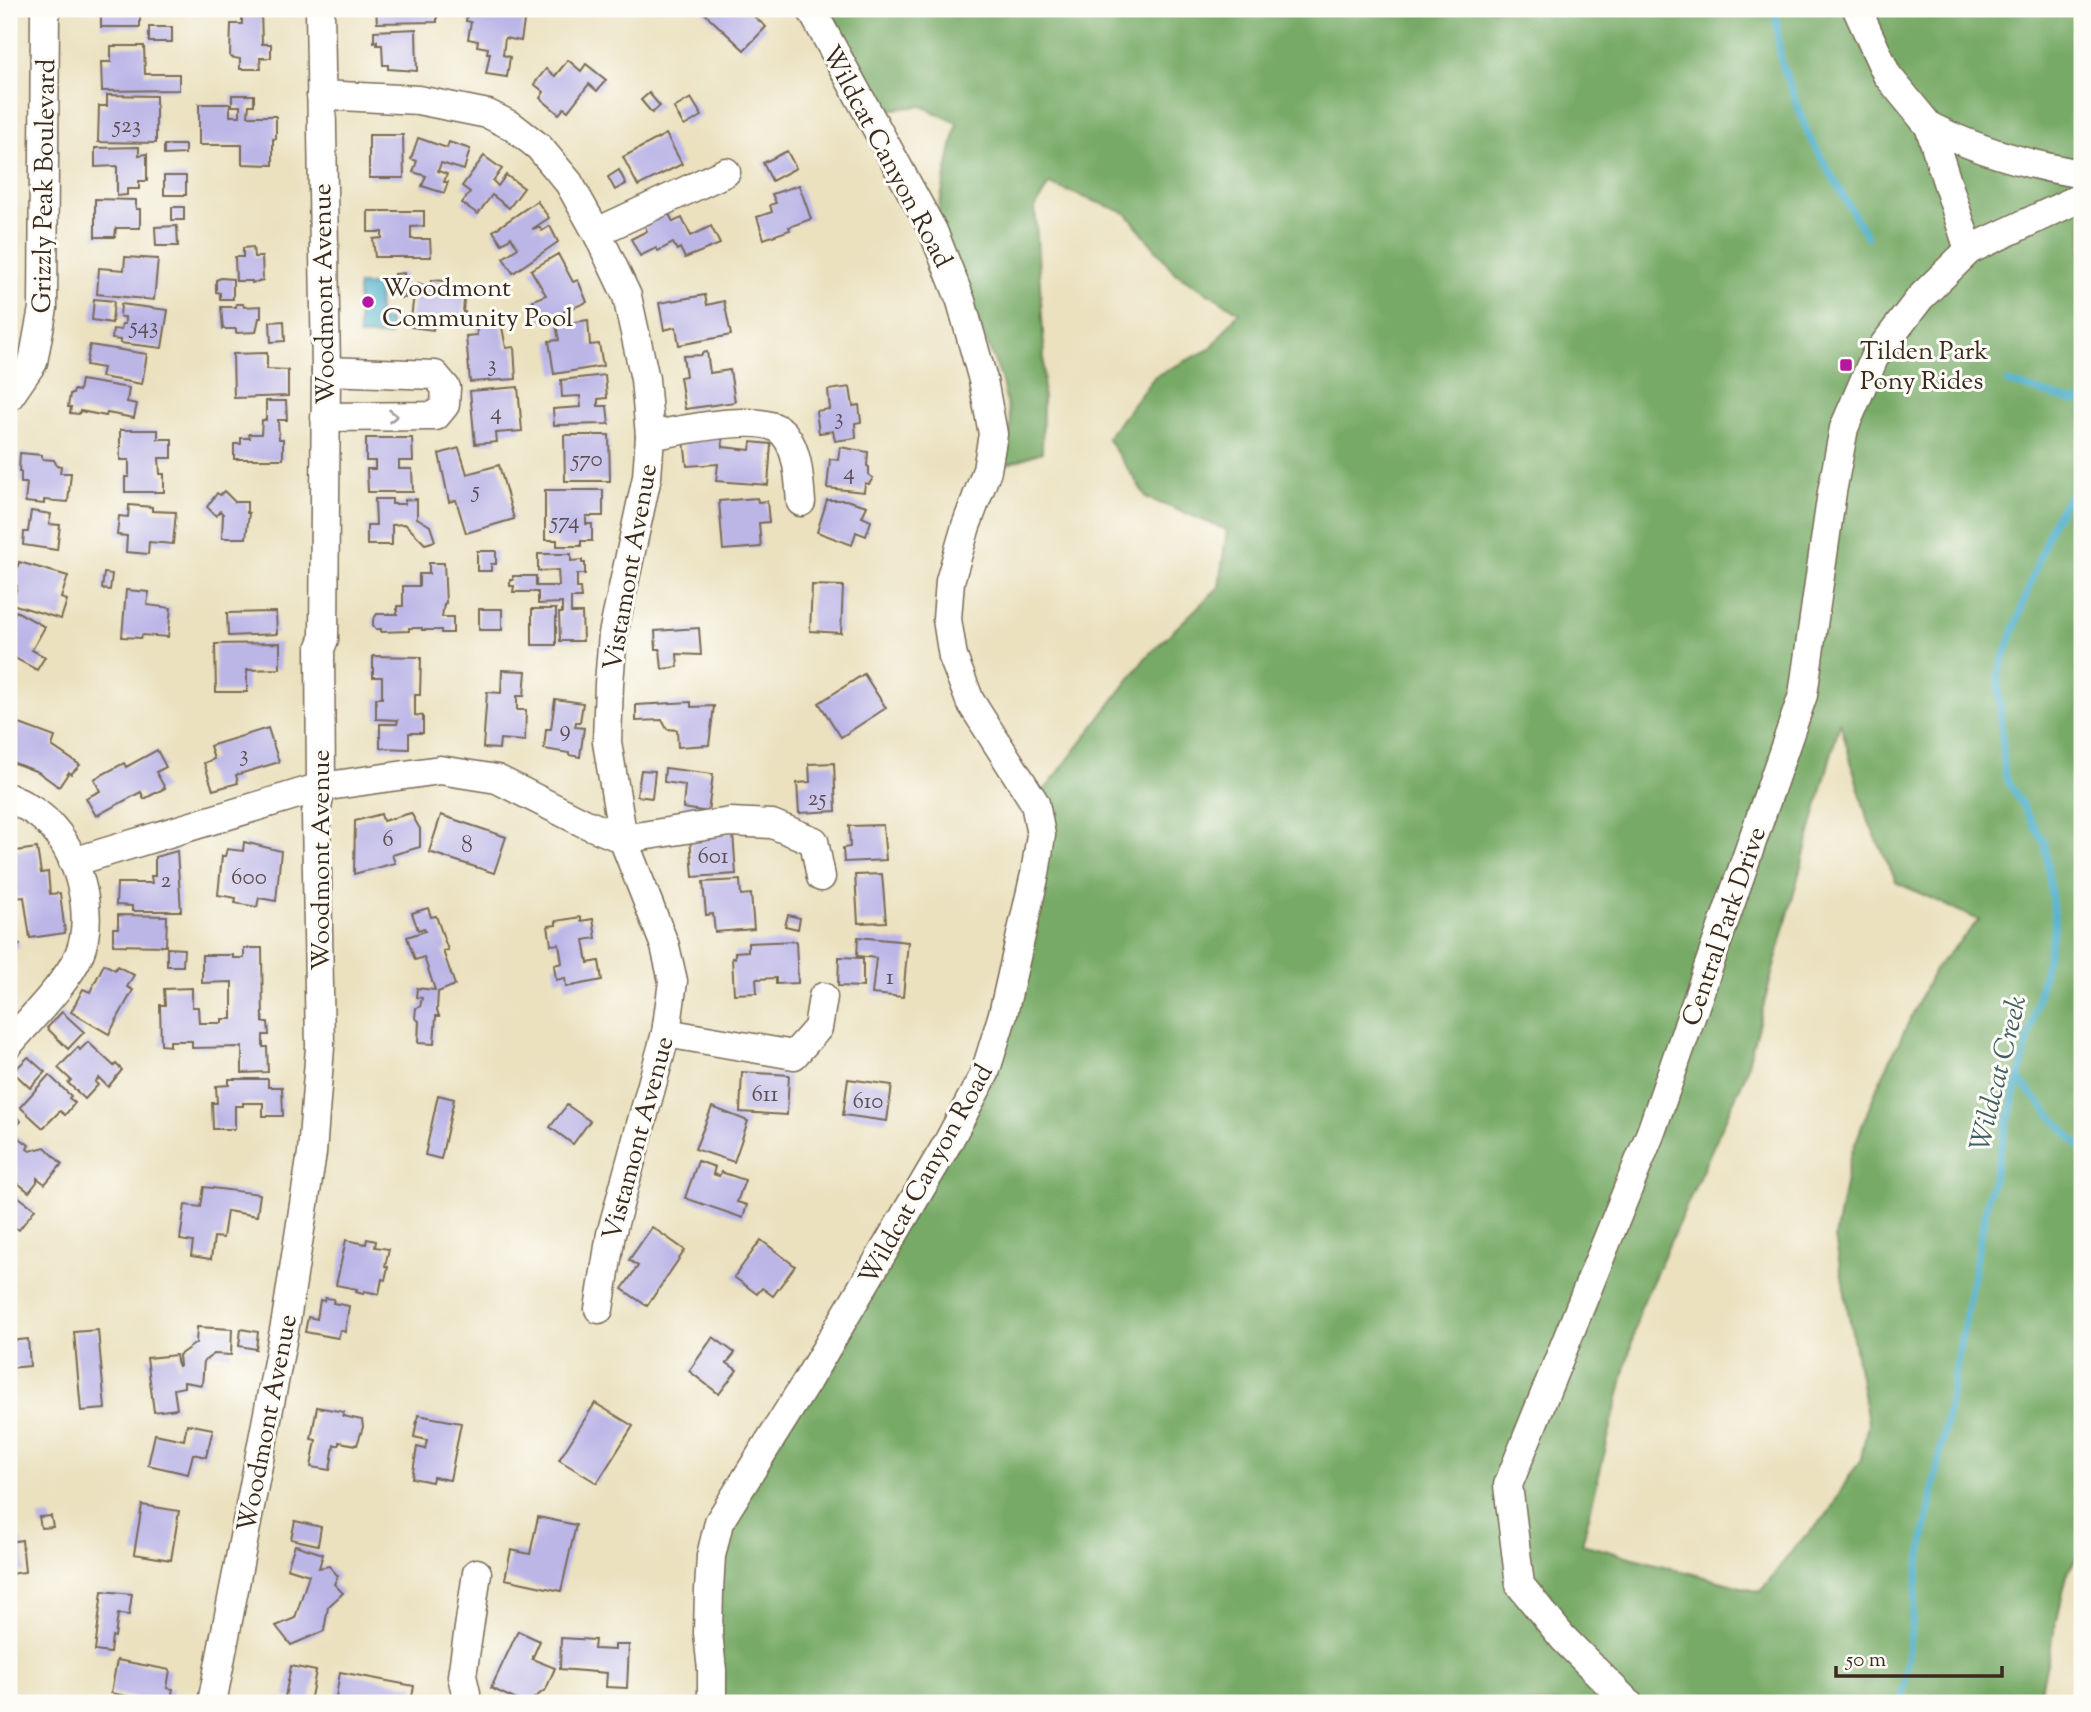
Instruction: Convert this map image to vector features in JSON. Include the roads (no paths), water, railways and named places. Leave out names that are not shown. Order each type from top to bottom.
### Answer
[{"type":"street","name":"Grizzly Peak Boulevard","points":[[9,397],[33,362],[43,308],[45,9]]},
{"type":"street","name":"Woodmont Avenue","points":[[212,1703],[286,1320],[312,1153],[320,1047],[316,814],[321,787],[320,649],[324,639],[326,371],[320,9]]},
{"type":"street","name":"Wildcat Canyon Road","points":[[712,1703],[708,1633],[709,1590],[711,1556],[719,1522],[807,1381],[947,1144],[985,1073],[1003,1014],[1035,874],[1041,835],[1035,803],[970,701],[953,657],[947,619],[950,581],[966,526],[987,470],[993,434],[983,380],[961,301],[933,231],[811,9]]},
{"type":"street","points":[[1857,9],[1887,75],[1929,126],[1969,250]]},
{"type":"street","name":"Vistamont Avenue","points":[[321,95],[418,100],[488,114],[512,126],[539,147],[569,183],[597,232],[627,296],[645,379],[650,436],[647,477],[614,634],[608,683],[607,742],[624,839],[665,946],[673,981],[666,1033],[611,1234],[599,1309]]},
{"type":"street","points":[[1929,126],[1960,142],[1997,156],[2082,174]]},
{"type":"street","points":[[597,232],[726,172]]},
{"type":"street","name":"Central Park Drive","points":[[1628,1703],[1563,1638],[1520,1585],[1508,1485],[1651,1132],[1803,695],[1832,492],[1844,428],[1874,358],[1920,298],[1969,250],[2082,197]]},
{"type":"street","points":[[325,416],[436,416],[445,405],[446,388],[435,374],[326,371]]},
{"type":"street","points":[[650,436],[725,423],[772,424],[785,434],[796,460],[802,502]]},
{"type":"street","points":[[74,862],[321,787],[440,770],[497,779],[583,823],[624,839],[730,822],[772,824],[814,841],[821,877]]},
{"type":"street","points":[[9,798],[23,804],[53,828],[74,862],[84,892],[86,926],[79,956],[63,980],[9,1044]]},
{"type":"street","points":[[666,1033],[794,1055],[818,1028],[824,997]]},
{"type":"street","points":[[464,1703],[466,1693],[462,1676],[477,1573]]},
{"type":"water","name":"Woodmont Community Pool","points":[[358,285],[378,285],[379,320],[390,320],[390,336],[359,336]]},
{"type":"waterway","points":[[1775,9],[1781,61],[1808,134],[1867,237]]},
{"type":"waterway","points":[[2007,382],[2071,401],[2082,401]]},
{"type":"waterway","name":"Wildcat Creek","points":[[1902,1703],[1919,1566],[1988,1198],[2055,924],[2045,844],[2005,776],[1998,675],[2052,523],[2082,478]]},
{"type":"waterway","points":[[2019,1080],[2082,1149]]},
{"type":"place","name":"Woodmont Community Pool","points":[[368,302]]},
{"type":"place","name":"Tilden Park Pony Rides","points":[[1846,365]]}]
